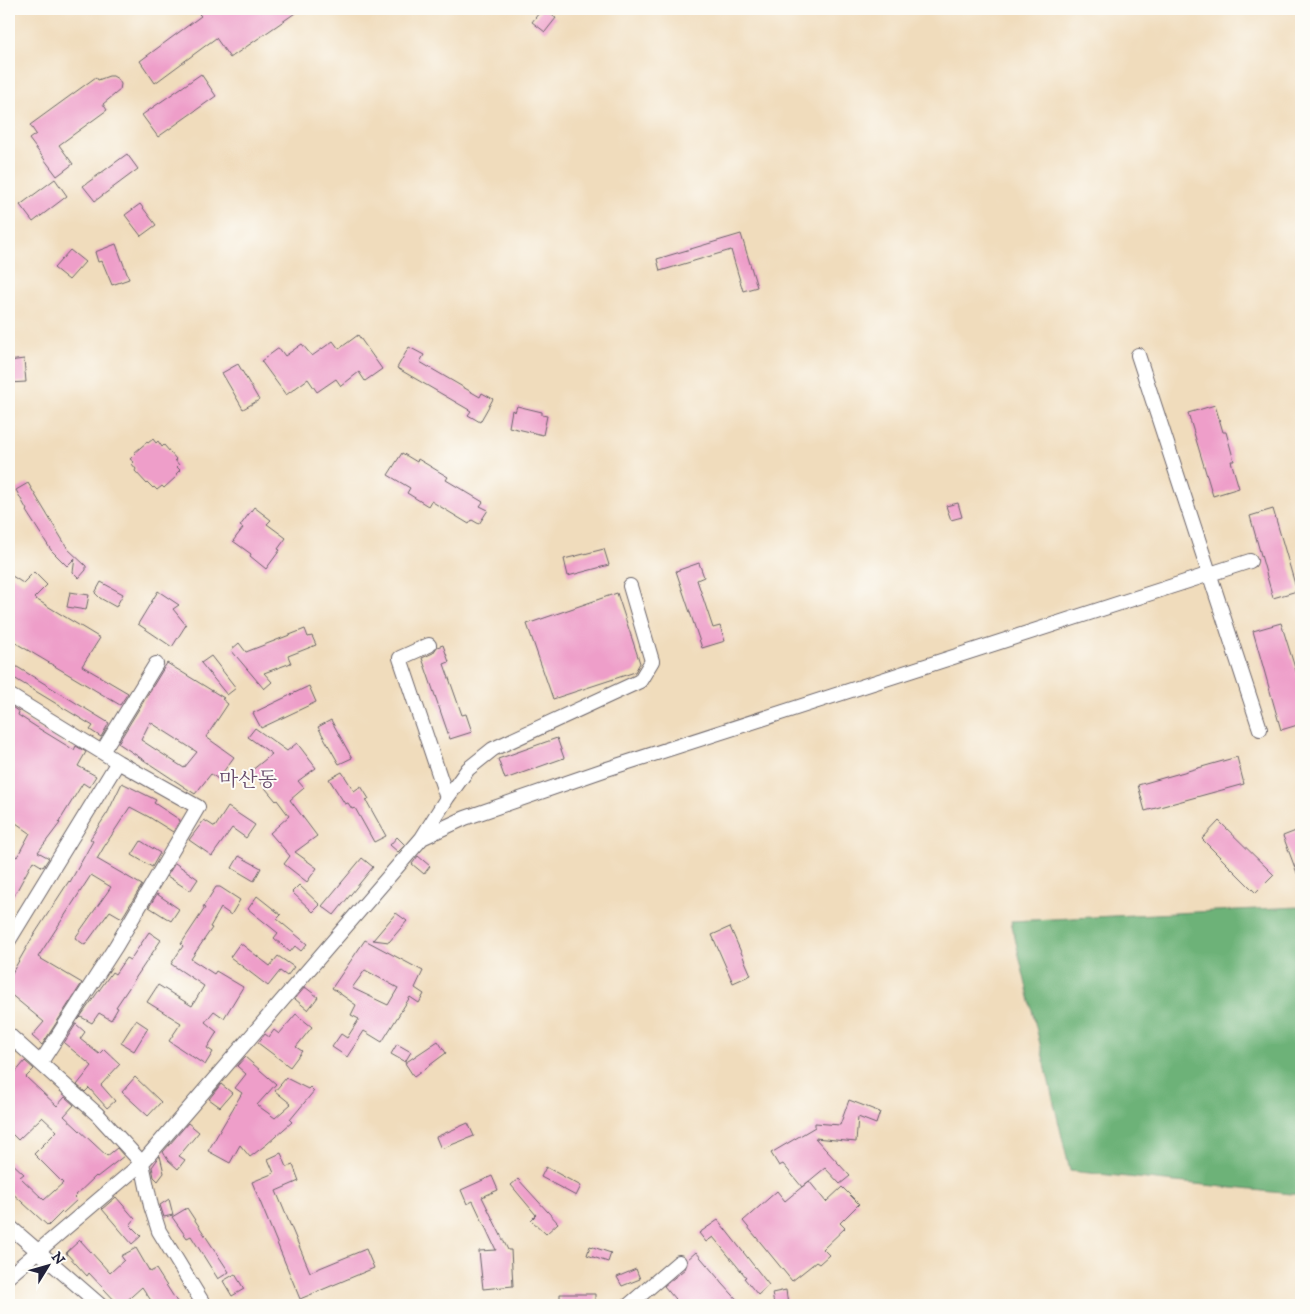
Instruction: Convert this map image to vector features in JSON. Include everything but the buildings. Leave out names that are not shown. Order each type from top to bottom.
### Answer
[{"type":"street","points":[[1138,355],[1260,729]]},
{"type":"street","points":[[422,838],[465,818],[607,769],[1250,561]]},
{"type":"street","points":[[9,1276],[142,1163],[422,838],[446,798],[468,769],[493,749],[640,681],[652,661],[630,586]]},
{"type":"street","points":[[429,645],[400,658],[446,798]]},
{"type":"street","points":[[102,752],[156,664]]},
{"type":"street","points":[[9,695],[118,762],[198,807],[116,946],[41,1062]]},
{"type":"street","points":[[9,940],[118,762]]},
{"type":"street","points":[[9,1035],[97,1114],[142,1163],[151,1206],[159,1231],[204,1305]]},
{"type":"street","points":[[9,1226],[100,1305]]},
{"type":"street","points":[[629,1305],[679,1262]]},
{"type":"green space","points":[[1298,907],[1301,911],[1301,1195],[1070,1171],[1011,921]]},
{"type":"district","name":"마산동","points":[[248,780]]}]
